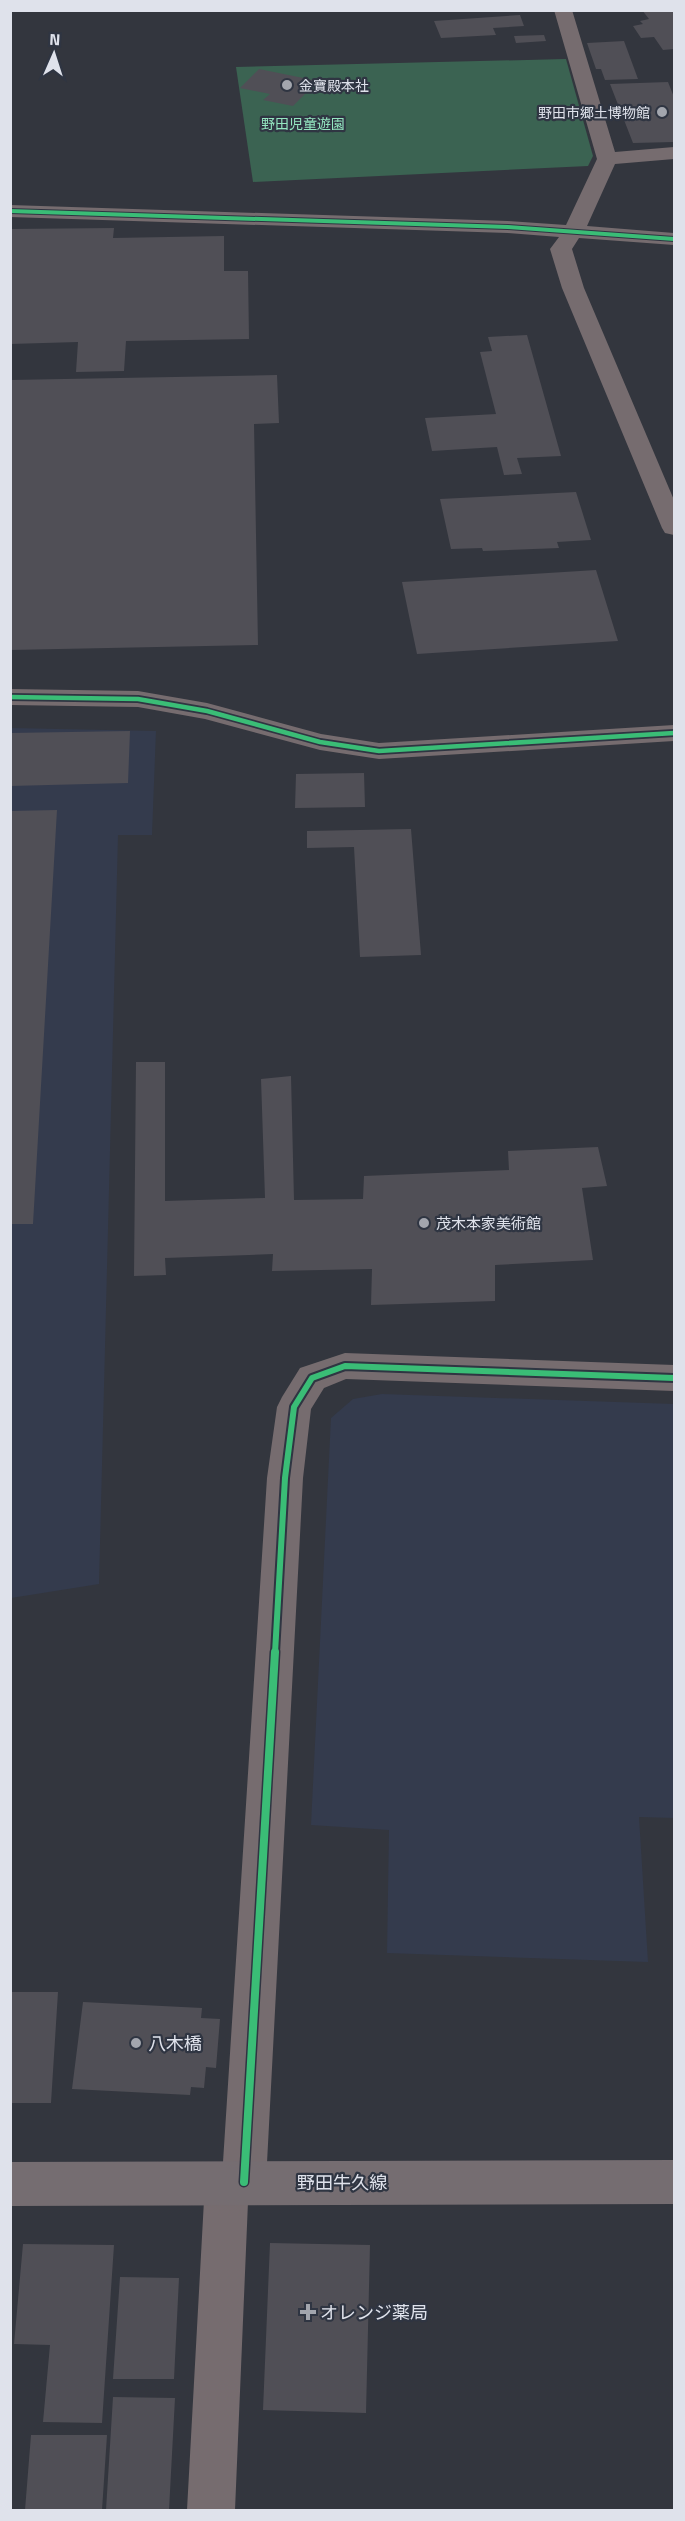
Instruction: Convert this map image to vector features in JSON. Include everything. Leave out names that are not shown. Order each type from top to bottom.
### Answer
[{"type":"main road","name":"野田牛久線","points":[[10,2184],[675,2182]]},
{"type":"street","points":[[563,10],[607,159],[583,208],[574,233],[561,249],[573,288],[675,528]]},
{"type":"street","points":[[607,159],[675,153]]},
{"type":"street","points":[[10,211],[508,227],[675,238]]},
{"type":"street","points":[[10,698],[138,699],[207,711],[320,742],[379,751],[675,733]]},
{"type":"street","points":[[211,2511],[285,1478],[294,1407],[312,1378],[345,1366],[675,1378]]},
{"type":"shaded area","points":[[11,728],[156,731],[152,835],[118,835],[99,1584],[11,1598]]},
{"type":"shaded area","points":[[382,1394],[674,1404],[674,1818],[639,1817],[648,1962],[387,1953],[389,1830],[311,1825],[331,1418],[353,1399]]},
{"type":"green space","name":"野田児童遊園","points":[[566,59],[593,156],[588,166],[253,182],[236,67]]},
{"type":"building","points":[[642,10],[674,10],[674,49],[663,50],[654,37],[641,38],[633,26],[643,24],[640,21],[649,19]]},
{"type":"building","points":[[520,15],[524,26],[493,28],[496,35],[441,38],[434,21]]},
{"type":"building","points":[[544,35],[546,41],[516,43],[514,36]]},
{"type":"building","points":[[624,41],[638,79],[605,80],[601,69],[596,69],[587,43]]},
{"type":"building","points":[[259,69],[318,81],[293,106],[263,100],[270,94],[240,88]]},
{"type":"building","points":[[668,82],[674,97],[674,142],[633,143],[610,84]]},
{"type":"building","points":[[114,228],[113,238],[224,236],[224,271],[248,271],[249,339],[126,341],[124,371],[76,372],[78,342],[10,344],[10,229]]},
{"type":"building","points":[[527,335],[561,456],[517,458],[522,474],[504,475],[497,447],[432,451],[425,418],[496,414],[480,352],[492,351],[488,337]]},
{"type":"building","points":[[277,375],[279,423],[254,424],[258,645],[10,650],[10,380]]},
{"type":"building","points":[[576,492],[591,540],[557,542],[559,548],[483,551],[482,548],[451,549],[440,499]]},
{"type":"building","points":[[596,570],[618,641],[417,654],[402,582]]},
{"type":"building","points":[[130,731],[128,783],[10,786],[10,733]]},
{"type":"building","points":[[364,773],[365,807],[295,808],[296,774]]},
{"type":"building","points":[[57,810],[33,1224],[10,1224],[10,811]]},
{"type":"building","points":[[411,829],[421,955],[360,957],[354,847],[307,848],[307,831]]},
{"type":"building","points":[[136,1062],[165,1062],[165,1201],[265,1198],[261,1079],[291,1076],[294,1200],[363,1199],[364,1176],[509,1170],[508,1151],[598,1147],[607,1186],[582,1188],[593,1260],[495,1265],[495,1301],[371,1305],[372,1269],[272,1271],[273,1254],[165,1258],[166,1275],[134,1276]]},
{"type":"building","points":[[10,1992],[58,1992],[51,2103],[10,2103]]},
{"type":"building","points":[[83,2002],[202,2008],[201,2018],[220,2019],[216,2068],[206,2067],[204,2088],[191,2087],[190,2095],[72,2089]]},
{"type":"building","points":[[270,2243],[370,2245],[366,2413],[263,2410]]},
{"type":"building","points":[[23,2244],[114,2245],[102,2423],[43,2422],[50,2345],[14,2344]]},
{"type":"building","points":[[120,2277],[179,2278],[174,2379],[113,2379]]},
{"type":"building","points":[[113,2397],[175,2398],[169,2510],[106,2510]]},
{"type":"building","points":[[31,2435],[107,2435],[102,2510],[25,2510]]},
{"type":"cycle path","points":[[10,211],[508,227],[674,239]]},
{"type":"cycle path","points":[[10,697],[138,699],[207,711],[320,742],[379,751],[674,733]]},
{"type":"cycle path","points":[[244,2182],[285,1478],[294,1407],[312,1378],[345,1366],[674,1378]]},
{"type":"place","name":"金寶殿本社","points":[[287,85]]},
{"type":"place","name":"野田市郷土博物館","points":[[662,112]]},
{"type":"place","name":"茂木本家美術館","points":[[424,1223]]},
{"type":"place","name":"八木橋","points":[[136,2043]]},
{"type":"place","name":"オレンジ薬局","points":[[308,2312]]}]
